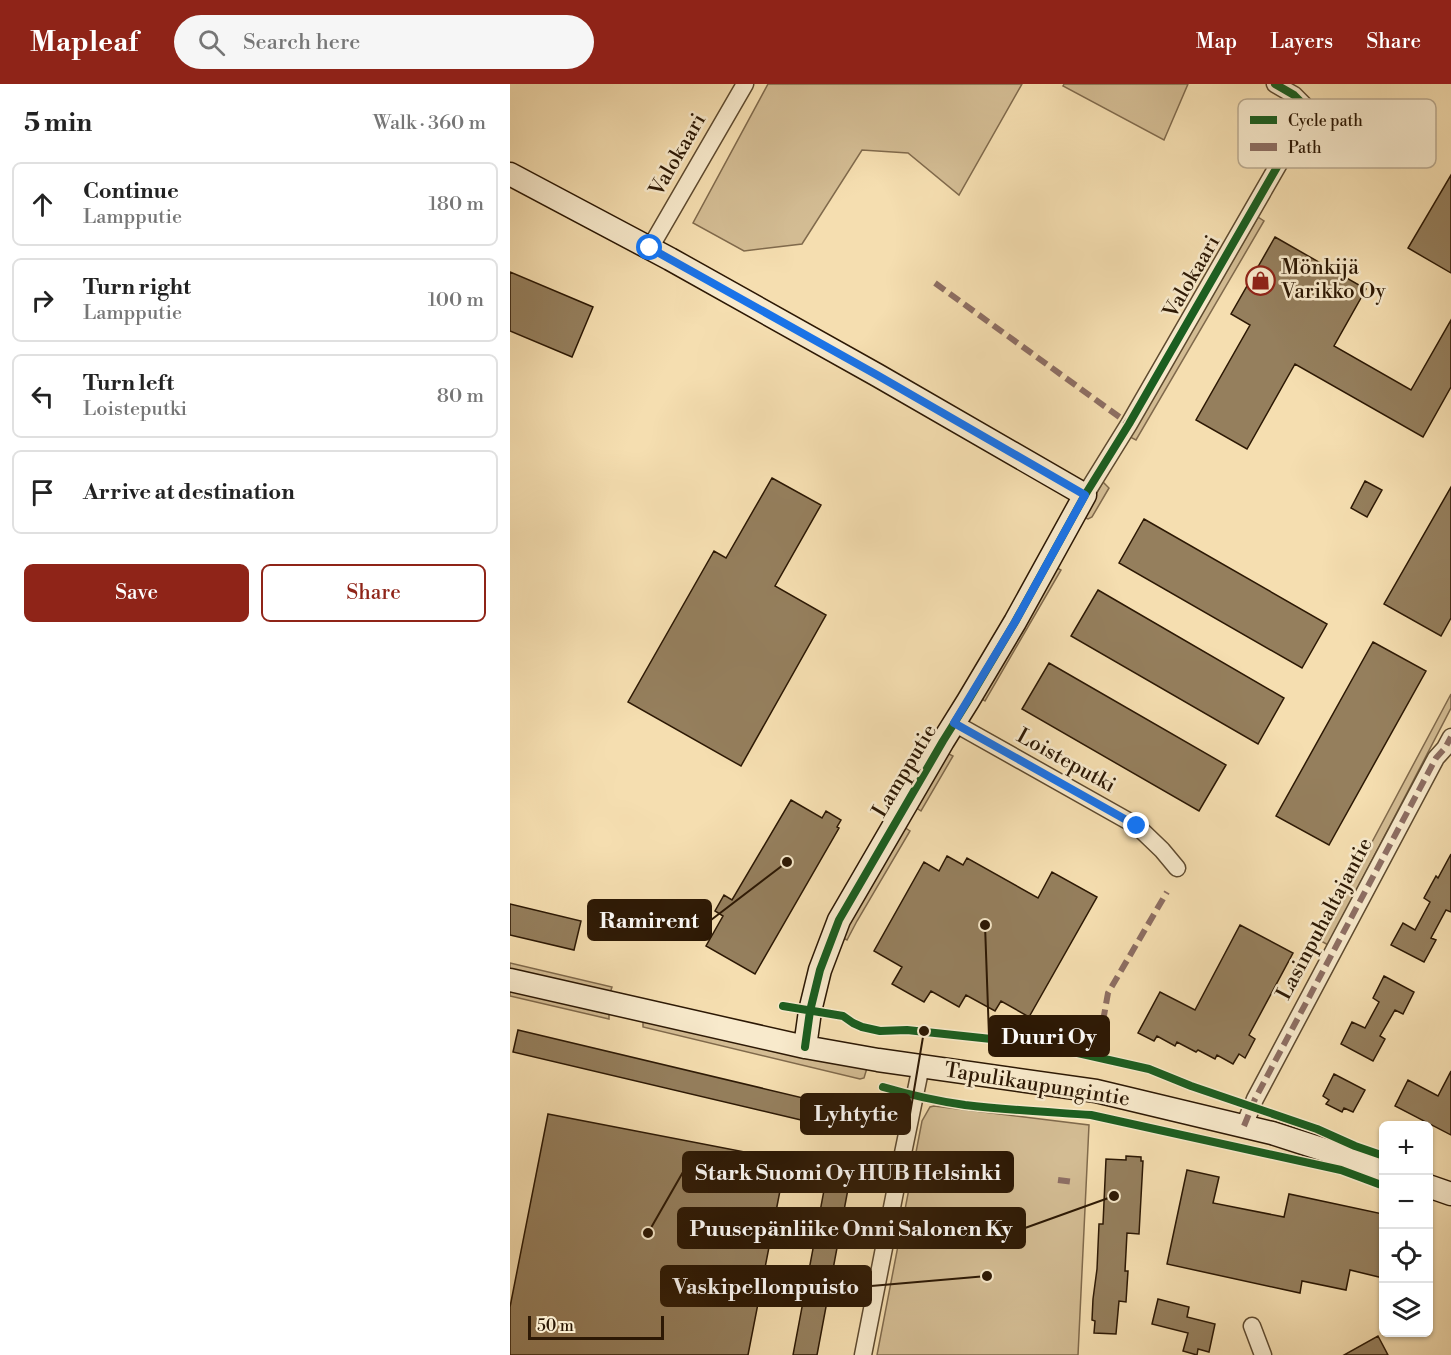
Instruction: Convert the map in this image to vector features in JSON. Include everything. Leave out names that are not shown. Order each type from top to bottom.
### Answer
[{"type":"street","name":"Valokaari","points":[[650,248],[745,84]]},
{"type":"street","name":"Valokaari","points":[[1275,84],[1298,99]]},
{"type":"street","name":"Valokaari","points":[[1085,495],[1129,424],[1277,168]]},
{"type":"street","points":[[510,174],[650,248],[1085,495]]},
{"type":"street","name":"Lampputie","points":[[805,1047],[810,1011],[820,970],[839,920],[1015,622],[1085,495]]},
{"type":"street","name":"Loisteputki","points":[[954,723],[1137,826],[1177,868]]},
{"type":"street","name":"Lasinpuhaltajantie","points":[[1244,1126],[1255,1099],[1403,820],[1436,758],[1446,748],[1451,737]]},
{"type":"street","name":"Tapulikaupungintie","points":[[510,980],[805,1047],[878,1060],[1096,1091],[1272,1133],[1379,1168]]},
{"type":"street","points":[[863,1355],[921,1066]]},
{"type":"street","points":[[1433,1188],[1451,1194]]},
{"type":"street","points":[[1252,1326],[1263,1355]]},
{"type":"shaded area","points":[[768,84],[1022,84],[959,195],[908,153],[862,150],[802,244],[744,251],[693,223]]},
{"type":"shaded area","points":[[1064,84],[1188,84],[1164,140],[1063,86]]},
{"type":"shaded area","points":[[1258,217],[1264,221],[1136,440],[1130,437]]},
{"type":"shaded area","points":[[1103,482],[1109,488],[1092,517],[1088,519],[1083,517]]},
{"type":"shaded area","points":[[1055,567],[1061,570],[985,701],[979,697]]},
{"type":"shaded area","points":[[1451,694],[1451,708],[1328,945],[1321,941]]},
{"type":"shaded area","points":[[947,753],[953,756],[921,811],[915,807]]},
{"type":"shaded area","points":[[904,827],[910,831],[847,940],[843,938],[850,921]]},
{"type":"shaded area","points":[[510,963],[612,987],[610,993],[510,969]]},
{"type":"shaded area","points":[[510,990],[609,1012],[609,1019],[510,996]]},
{"type":"shaded area","points":[[643,1020],[867,1068],[864,1078],[860,1079],[643,1027]]},
{"type":"shaded area","points":[[930,1107],[1089,1125],[1078,1355],[877,1355],[922,1121]]},
{"type":"building","points":[[1451,175],[1451,273],[1408,248]]},
{"type":"building","points":[[1275,237],[1366,289],[1334,346],[1411,390],[1451,320],[1451,387],[1423,437],[1295,364],[1247,449],[1196,420],[1250,325],[1231,314]]},
{"type":"building","points":[[510,272],[593,307],[572,357],[510,331]]},
{"type":"building","points":[[772,478],[821,505],[775,586],[826,615],[741,766],[628,702],[714,551],[726,558]]},
{"type":"building","points":[[1365,481],[1382,490],[1367,517],[1351,508]]},
{"type":"building","points":[[1451,487],[1451,618],[1441,636],[1384,604]]},
{"type":"building","points":[[1144,519],[1327,624],[1302,668],[1119,563]]},
{"type":"building","points":[[1098,590],[1284,698],[1258,744],[1071,636]]},
{"type":"building","points":[[1373,642],[1426,671],[1329,845],[1276,816]]},
{"type":"building","points":[[1049,663],[1226,765],[1199,811],[1022,709]]},
{"type":"building","points":[[791,800],[822,818],[826,811],[841,820],[837,827],[839,828],[755,974],[706,946],[723,916],[715,911],[724,895],[732,900]]},
{"type":"building","points":[[1451,854],[1451,912],[1446,910],[1431,938],[1436,940],[1424,962],[1391,945],[1403,923],[1415,930],[1430,902],[1424,898]]},
{"type":"building","points":[[947,856],[963,865],[967,858],[1038,898],[1052,872],[1097,897],[1029,1017],[1001,1001],[995,1011],[966,995],[959,1007],[931,991],[924,1002],[892,984],[902,967],[874,951],[924,862],[939,871]]},
{"type":"building","points":[[510,904],[581,921],[574,950],[510,935]]},
{"type":"building","points":[[1240,925],[1293,953],[1249,1035],[1255,1039],[1245,1058],[1239,1054],[1233,1064],[1217,1055],[1215,1059],[1177,1042],[1175,1046],[1157,1036],[1154,1041],[1138,1033],[1160,992],[1195,1010]]},
{"type":"building","points":[[1384,976],[1414,992],[1403,1014],[1395,1010],[1380,1036],[1385,1039],[1373,1061],[1341,1044],[1352,1022],[1365,1028],[1379,1002],[1373,998]]},
{"type":"building","points":[[518,1030],[841,1107],[835,1128],[513,1052]]},
{"type":"building","points":[[1451,1071],[1451,1135],[1433,1126],[1433,1121],[1424,1121],[1395,1106],[1408,1080],[1438,1096]]},
{"type":"building","points":[[1334,1074],[1365,1090],[1353,1112],[1344,1108],[1342,1112],[1326,1104],[1329,1100],[1323,1096]]},
{"type":"building","points":[[548,1114],[786,1160],[748,1355],[510,1355],[510,1307]]},
{"type":"building","points":[[1126,1156],[1141,1157],[1143,1161],[1139,1234],[1127,1233],[1126,1302],[1119,1301],[1116,1334],[1094,1333],[1093,1299],[1099,1224],[1103,1224],[1106,1159],[1126,1160]]},
{"type":"building","points":[[828,1169],[851,1173],[817,1355],[793,1355]]},
{"type":"building","points":[[1187,1170],[1219,1177],[1213,1203],[1284,1217],[1289,1194],[1379,1213],[1379,1277],[1350,1270],[1346,1290],[1302,1281],[1300,1293],[1167,1264]]},
{"type":"building","points":[[1158,1299],[1189,1307],[1187,1317],[1215,1324],[1209,1352],[1198,1349],[1197,1355],[1183,1351],[1188,1333],[1152,1324]]},
{"type":"building","points":[[1378,1336],[1388,1355],[1344,1355]]},
{"type":"marked path","points":[[935,283],[1129,424]]},
{"type":"marked path","points":[[1244,1126],[1255,1099],[1436,758],[1451,737]]},
{"type":"marked path","points":[[1102,1057],[1100,1038],[1108,993],[1167,892]]},
{"type":"marked path","points":[[1058,1180],[1073,1182]]},
{"type":"cycle path","points":[[1275,84],[1298,99]]},
{"type":"cycle path","points":[[805,1047],[810,1011],[820,970],[839,920],[1015,622],[1085,495],[1129,424],[1277,168]]},
{"type":"cycle path","points":[[783,1006],[843,1016],[862,1027],[880,1031],[907,1030],[1010,1041],[1051,1047],[1149,1069],[1191,1086],[1317,1129],[1379,1154]]},
{"type":"cycle path","points":[[883,1087],[924,1098],[965,1105],[1091,1115],[1341,1170],[1379,1184]]},
{"type":"place","name":"Mönkijä Varikko Oy","points":[[1260,280]]},
{"type":"place","name":"Ramirent","points":[[787,862]]},
{"type":"place","name":"Duuri Oy","points":[[985,925]]},
{"type":"place","name":"Lyhtytie","points":[[924,1031]]},
{"type":"place","name":"Puusepänliike Onni Salonen Ky","points":[[1114,1196]]},
{"type":"place","name":"Stark Suomi Oy HUB Helsinki","points":[[648,1233]]},
{"type":"place","name":"Vaskipellonpuisto","points":[[987,1276]]},
{"type":"route","points":[[650,248],[1085,495],[1015,622],[954,723],[1137,826]]}]
